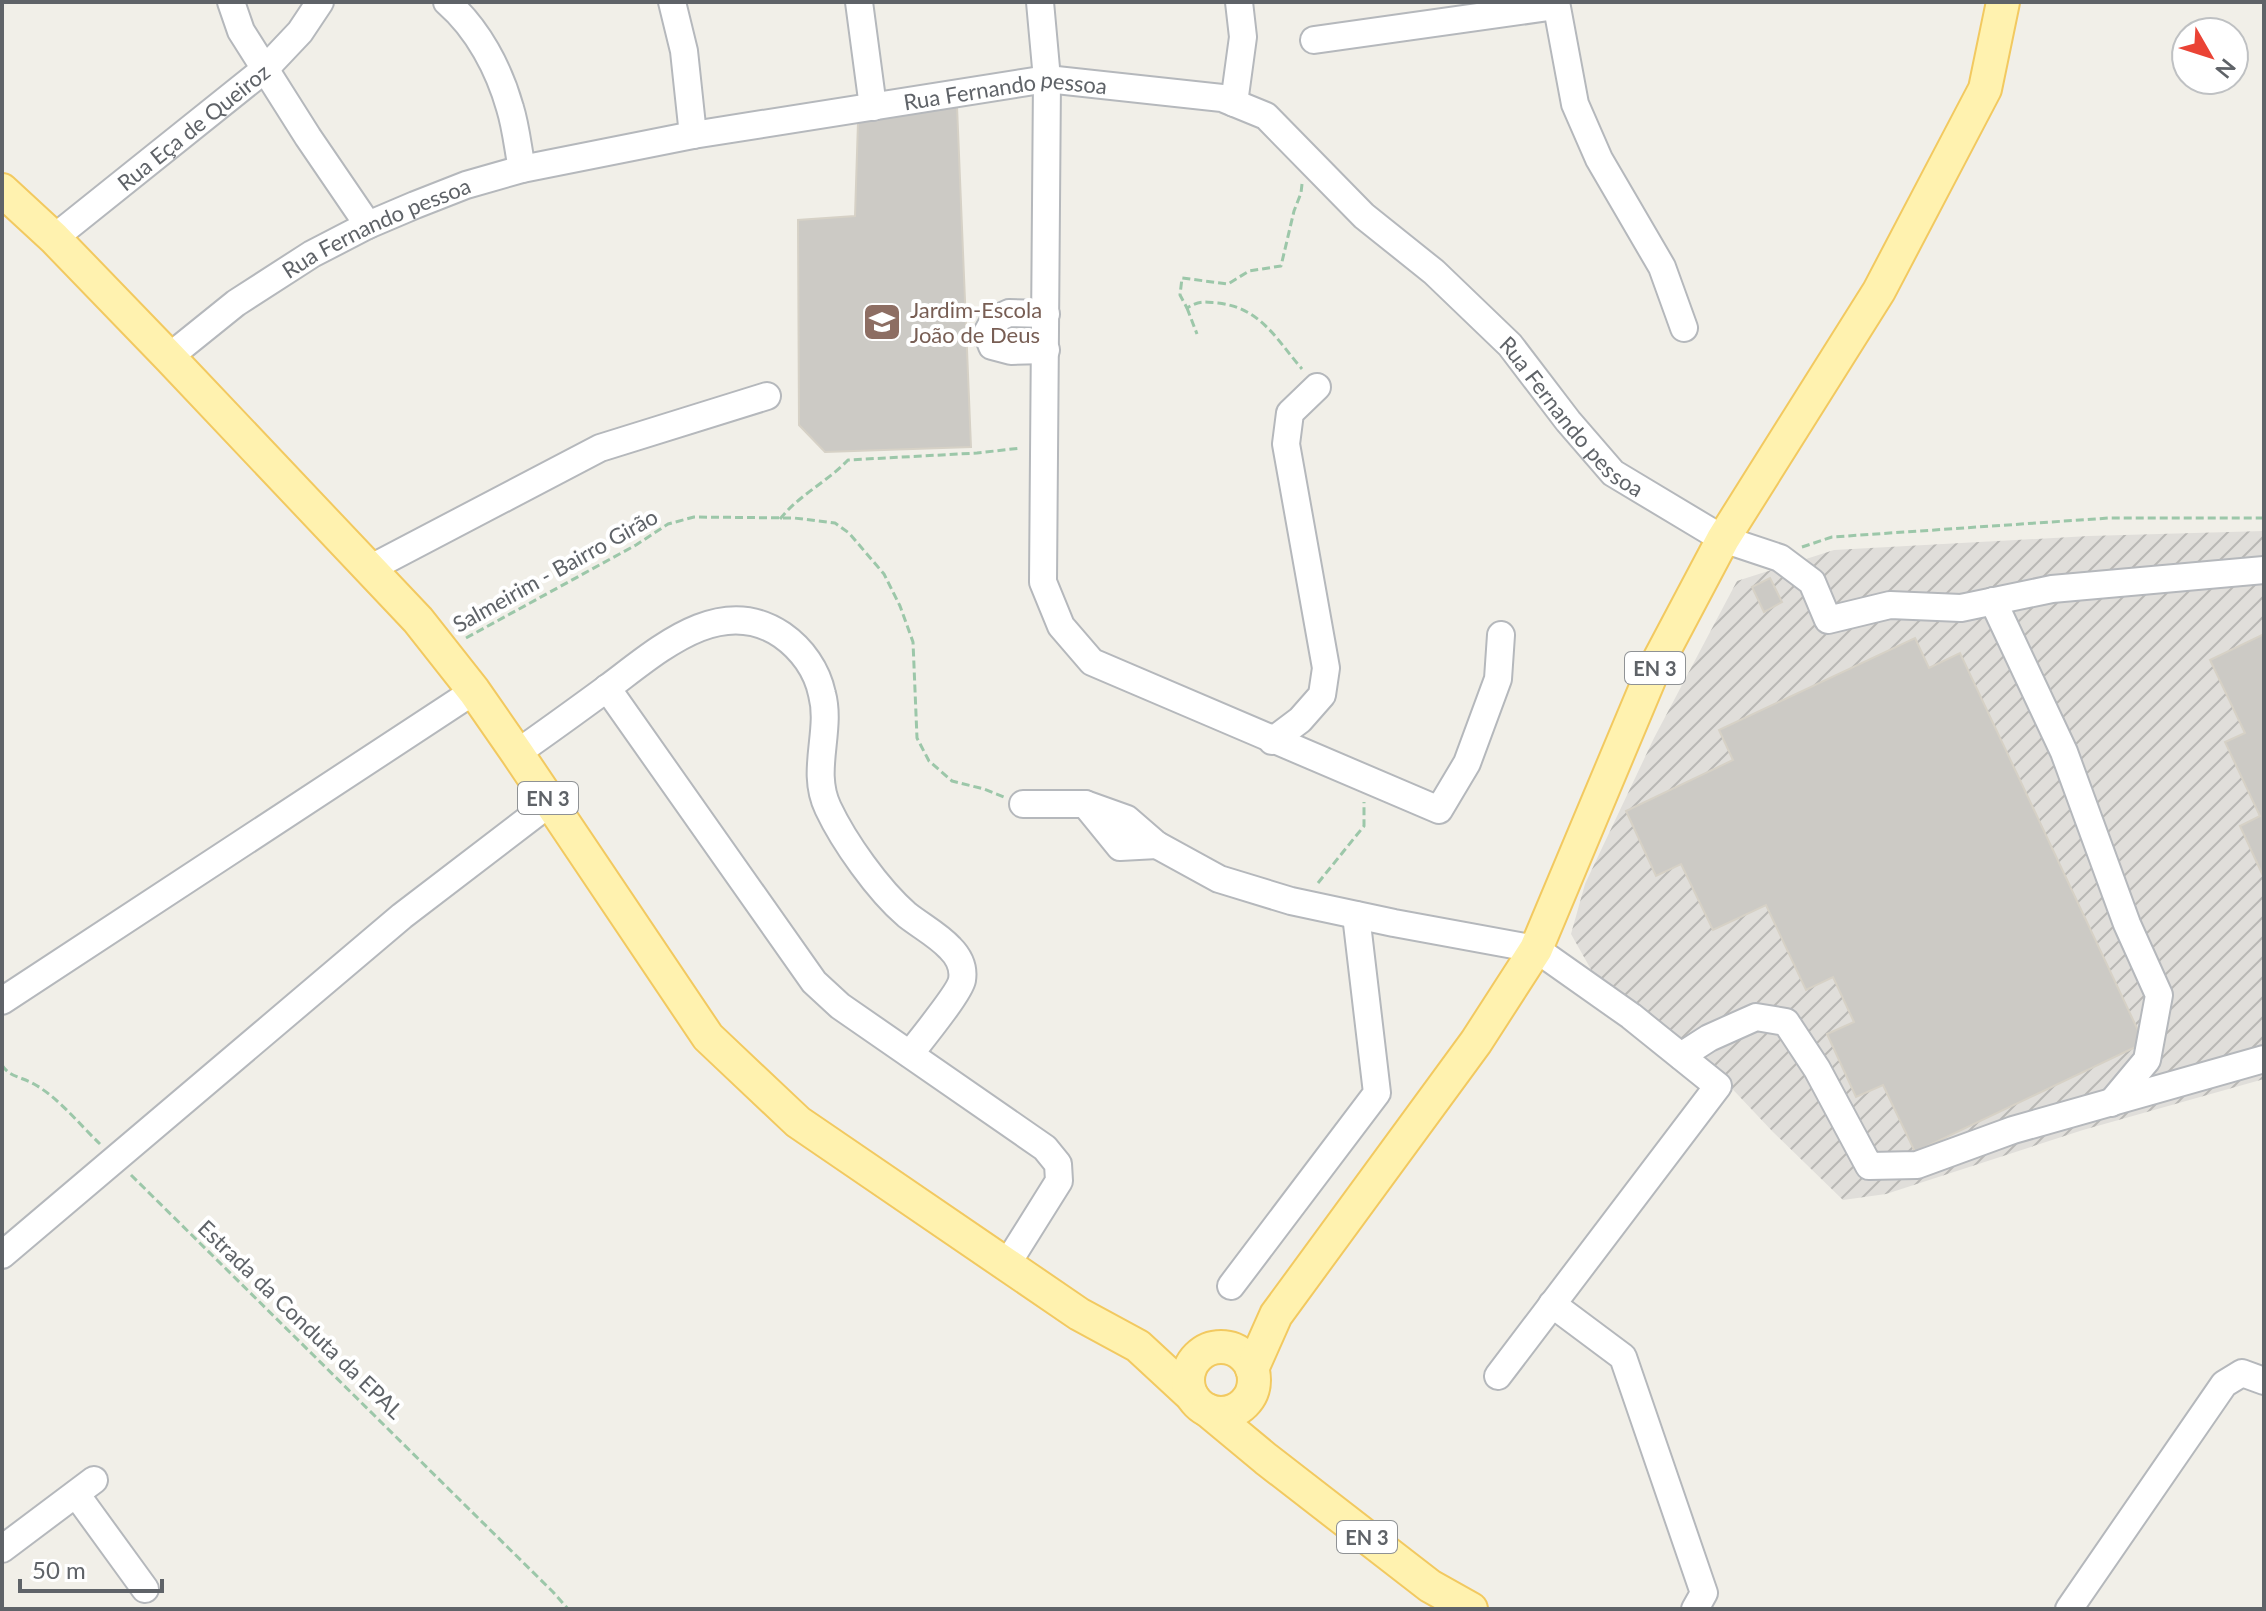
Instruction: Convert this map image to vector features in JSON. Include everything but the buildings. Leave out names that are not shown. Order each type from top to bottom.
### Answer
[{"type":"main road","name":"EN 3","points":[[1251,1383],[1276,1315],[1476,1042],[1536,949],[1651,675],[1723,539],[1879,291],[1985,89],[2003,2]]},
{"type":"main road","name":"EN 3","points":[[2,190],[54,238],[418,620],[474,691],[708,1037],[798,1122],[1079,1314],[1138,1346],[1266,1459],[1430,1586],[1471,1609]]},
{"type":"main road","name":"EN 3","points":[[1210,1352],[1276,1315]]},
{"type":"main road","name":"EN 3","points":[[1138,1346],[1240,1354],[1251,1383]]},
{"type":"main road","points":[[1210,1352],[1192,1365],[1189,1375],[1189,1386],[1200,1403],[1226,1413],[1235,1410],[1251,1383]]},
{"type":"main road","points":[[1251,1383],[1266,1459]]},
{"type":"street","points":[[231,2],[241,31],[368,225]]},
{"type":"street","name":"Rua Eça de Queiroz","points":[[54,238],[265,69],[300,32],[320,2]]},
{"type":"street","points":[[447,2],[459,12],[492,59],[511,108],[522,169]]},
{"type":"street","points":[[672,2],[684,51],[693,135]]},
{"type":"street","points":[[859,2],[873,107]]},
{"type":"street","points":[[1040,2],[1047,79],[1043,582],[1061,626],[1092,662],[1439,810],[1467,763],[1498,679],[1501,635]]},
{"type":"street","points":[[1234,103],[1243,37],[1239,2]]},
{"type":"street","points":[[1314,40],[1556,4],[1575,104],[1599,159],[1662,267],[1684,328]]},
{"type":"street","name":"Rua Fernando pessoa","points":[[169,357],[236,303],[312,254],[368,225],[466,185],[522,169],[693,135],[1047,79],[1222,98],[1266,116],[1364,216],[1434,272],[1510,345],[1568,421],[1613,473],[1723,539],[1780,558],[1812,582],[1828,620],[1890,605],[1961,608],[1993,601]]},
{"type":"street","points":[[1046,314],[1009,313],[994,320],[987,333],[992,346],[1011,351],[1046,350]]},
{"type":"street","points":[[1272,741],[1300,720],[1322,695],[1326,668],[1286,444],[1290,413],[1317,387]]},
{"type":"street","points":[[371,568],[600,448],[767,396]]},
{"type":"street","points":[[2111,1103],[2147,1060],[2159,995],[2127,924],[2064,752],[1993,601],[2052,589],[2264,570]]},
{"type":"street","points":[[517,753],[672,639],[708,624],[740,621],[768,625],[797,645],[814,671],[823,695],[824,722],[819,765],[826,804],[845,838],[882,889],[905,913],[952,948],[963,967],[962,984],[910,1054]]},
{"type":"street","points":[[607,688],[814,982],[840,1006],[1045,1148],[1058,1164],[1059,1181],[1007,1264]]},
{"type":"street","points":[[2,1001],[474,691]]},
{"type":"street","points":[[2,1255],[402,916],[551,802]]},
{"type":"street","points":[[1023,804],[1085,804],[1127,819],[1157,845],[1219,879],[1309,905],[1536,949],[1631,1016],[1718,1086],[1498,1376]]},
{"type":"street","points":[[1231,1286],[1377,1093],[1356,915]]},
{"type":"street","points":[[1681,1056],[1709,1038],[1756,1017],[1786,1022],[1817,1069],[1869,1166],[1917,1165],[2013,1130],[2264,1059]]},
{"type":"street","points":[[1552,1304],[1623,1357],[1704,1593],[1695,1609]]},
{"type":"street","points":[[2069,1609],[2224,1384],[2242,1373],[2264,1381]]},
{"type":"street","points":[[2,1549],[85,1487],[145,1589]]},
{"type":"path","points":[[1197,334],[1180,295],[1182,278],[1228,284],[1249,271],[1281,266],[1301,193],[1302,153]]},
{"type":"path","points":[[1187,308],[1198,301],[1234,305],[1251,312],[1317,387]]},
{"type":"path","points":[[780,519],[801,497],[833,476],[848,460],[977,453],[1045,445]]},
{"type":"path","name":"Salmeirim - Bairro Girão","points":[[443,651],[636,545],[668,524],[694,517],[816,519],[835,523],[849,533],[884,574],[900,606],[913,642],[917,738],[929,761],[952,781],[1023,804]]},
{"type":"path","points":[[1790,551],[1832,537],[2109,518],[2264,518]]},
{"type":"path","points":[[1309,905],[1318,882],[1364,826],[1365,779]]},
{"type":"path","name":"Estrada da Conduta da EPAL","points":[[2,1065],[6,1073],[33,1083],[51,1096],[568,1609]]},
{"type":"shaded area","points":[[2264,531],[2264,1079],[2083,1130],[1886,1194],[1843,1200],[1705,1060],[1593,973],[1571,934],[1585,884],[1654,738],[1737,581],[1834,550],[2089,536]]},
{"type":"place","name":"Jardim-Escola João de Deus","points":[[882,322]]}]
